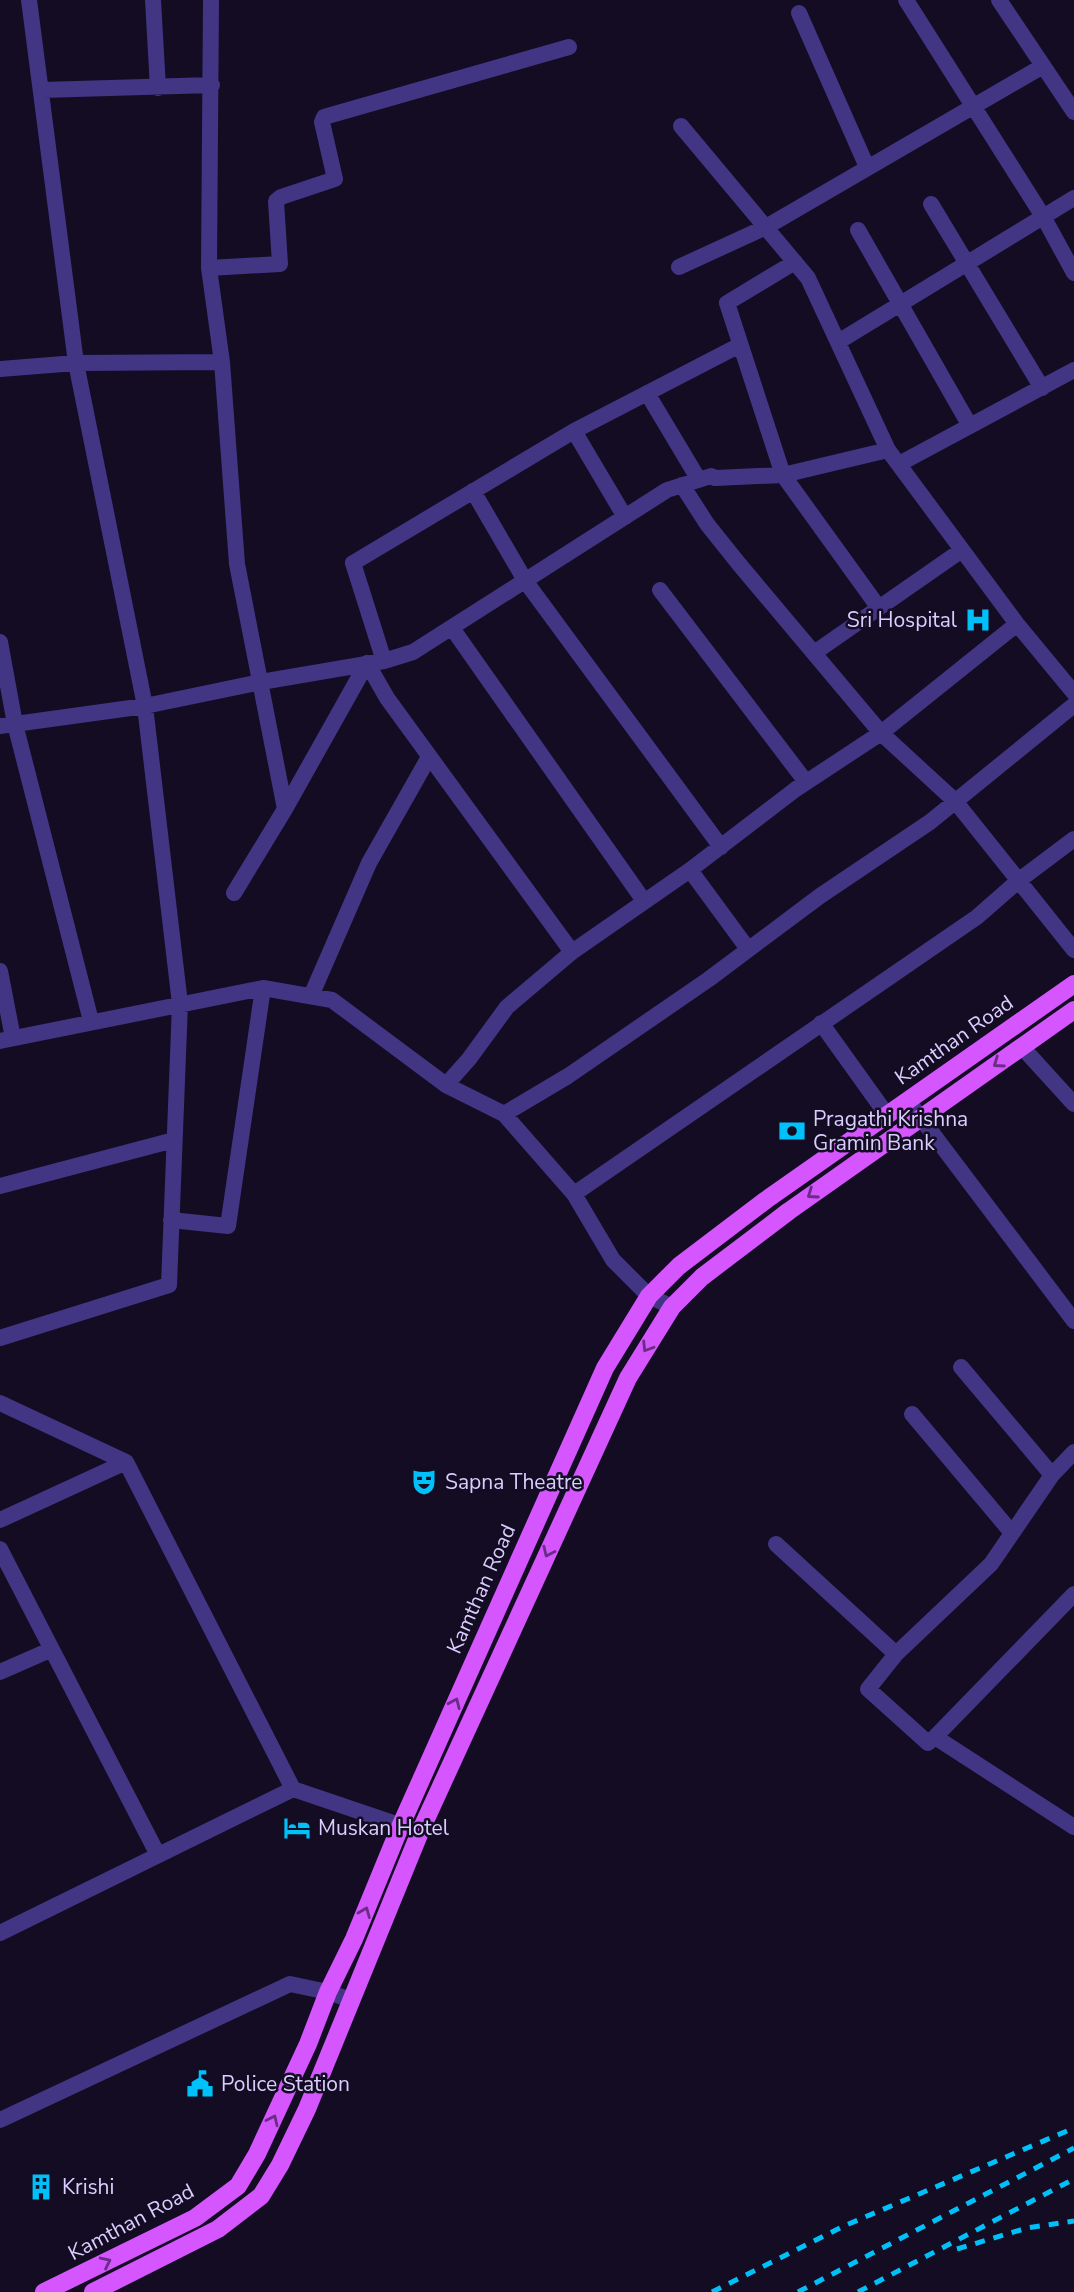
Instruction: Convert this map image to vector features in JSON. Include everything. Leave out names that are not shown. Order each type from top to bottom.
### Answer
[{"type":"main road","name":"Kamthan Road","points":[[44,2292],[195,2218],[237,2186],[257,2154],[605,1368],[649,1296],[679,1266],[755,1208],[1074,984]]},
{"type":"main road","name":"Kamthan Road","points":[[93,2292],[218,2229],[261,2196],[280,2165],[306,2109],[420,1832],[628,1378],[672,1307],[702,1277],[757,1235],[1074,1010]]},
{"type":"main road","points":[[537,1519],[560,1527]]},
{"type":"main road","points":[[435,1748],[455,1756]]},
{"type":"street","points":[[0,1338],[169,1285],[180,1004],[145,706],[76,363],[29,0]]},
{"type":"street","points":[[153,0],[158,88]]},
{"type":"street","points":[[211,0],[209,268],[222,362],[237,564],[285,809]]},
{"type":"street","points":[[905,0],[1044,218],[1074,273]]},
{"type":"street","points":[[999,0],[1074,112]]},
{"type":"street","points":[[800,13],[867,167]]},
{"type":"street","points":[[209,268],[280,264],[276,201],[335,178],[321,122],[324,117],[569,47]]},
{"type":"street","points":[[679,267],[766,227],[1043,66]]},
{"type":"street","points":[[42,90],[212,85]]},
{"type":"street","points":[[681,126],[808,278],[888,450],[1017,624],[1074,693]]},
{"type":"street","points":[[838,342],[1074,198]]},
{"type":"street","points":[[931,204],[1042,388]]},
{"type":"street","points":[[858,230],[970,426]]},
{"type":"street","points":[[795,262],[727,303],[783,475],[879,608]]},
{"type":"street","points":[[572,952],[387,698],[375,662],[353,563],[574,430],[740,345]]},
{"type":"street","points":[[0,369],[76,363],[222,362]]},
{"type":"street","points":[[899,464],[1074,370]]},
{"type":"street","points":[[647,393],[699,480]]},
{"type":"street","points":[[574,430],[625,517]]},
{"type":"street","points":[[7,725],[145,706],[261,681],[375,662],[413,652],[667,490],[711,476],[783,475],[888,450]]},
{"type":"street","points":[[682,485],[707,524],[881,733],[955,801],[1074,950]]},
{"type":"street","points":[[473,491],[526,582],[721,847]]},
{"type":"street","points":[[814,653],[962,550]]},
{"type":"street","points":[[660,590],[806,782]]},
{"type":"street","points":[[446,1085],[470,1059],[507,1007],[572,952],[690,870],[806,782],[881,733],[1017,624]]},
{"type":"street","points":[[452,628],[644,901]]},
{"type":"street","points":[[0,642],[7,725],[92,1021]]},
{"type":"street","points":[[234,893],[375,662]]},
{"type":"street","points":[[504,1114],[568,1076],[709,979],[820,896],[930,822],[1074,705]]},
{"type":"street","points":[[311,996],[369,863],[429,757]]},
{"type":"street","points":[[574,1194],[977,917],[1018,881],[1074,839]]},
{"type":"street","points":[[690,870],[748,949]]},
{"type":"street","points":[[0,971],[7,1040],[263,988],[332,1000],[446,1085],[504,1114],[574,1194],[613,1260],[649,1296],[672,1307]]},
{"type":"street","points":[[171,1220],[228,1226],[263,988]]},
{"type":"street","points":[[821,1023],[887,1115]]},
{"type":"street","points":[[1022,1046],[1074,1104]]},
{"type":"street","points":[[908,1101],[1074,1321]]},
{"type":"street","points":[[0,1186],[174,1140]]},
{"type":"street","points":[[961,1367],[1052,1475]]},
{"type":"street","points":[[0,1403],[127,1462],[293,1788],[420,1832]]},
{"type":"street","points":[[912,1414],[1012,1533]]},
{"type":"street","points":[[1074,1452],[1052,1475],[990,1564],[896,1654],[868,1689],[928,1743],[1074,1594]]},
{"type":"street","points":[[0,1520],[127,1462]]},
{"type":"street","points":[[776,1544],[896,1654]]},
{"type":"street","points":[[0,1549],[158,1855]]},
{"type":"street","points":[[0,1672],[50,1650]]},
{"type":"street","points":[[935,1737],[1074,1826]]},
{"type":"street","points":[[0,1933],[293,1788]]},
{"type":"street","points":[[0,2120],[290,1984],[351,2000]]},
{"type":"railway","points":[[712,2292],[844,2226],[1074,2128]]},
{"type":"railway","points":[[798,2292],[1074,2148]]},
{"type":"railway","points":[[858,2292],[1074,2179]]},
{"type":"railway","points":[[957,2249],[1027,2228],[1074,2221]]},
{"type":"place","name":"Sri Hospital","points":[[978,620]]},
{"type":"place","name":"Pragathi Krishna Gramin Bank","points":[[792,1131]]},
{"type":"place","name":"Sapna Theatre","points":[[424,1482]]},
{"type":"place","name":"Muskan Hotel","points":[[297,1828]]},
{"type":"place","name":"Police Station","points":[[200,2084]]},
{"type":"place","name":"Krishi","points":[[41,2187]]}]
